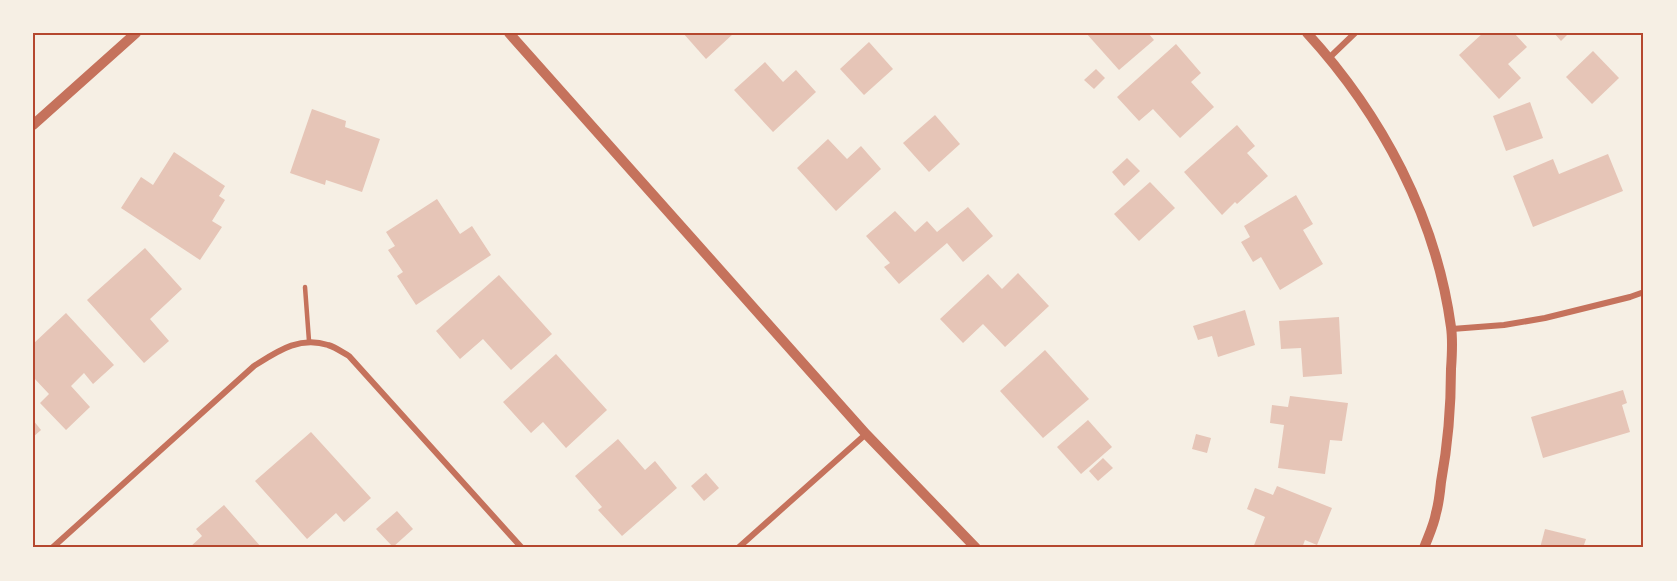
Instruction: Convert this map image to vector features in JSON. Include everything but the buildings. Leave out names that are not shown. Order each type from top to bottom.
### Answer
[{"type":"street","points":[[33,125],[136,33]]},
{"type":"street","points":[[509,33],[866,434],[976,548]]},
{"type":"street","points":[[1307,33],[1329,58],[1374,118],[1404,174],[1429,233],[1452,329],[1448,444],[1436,514],[1424,548]]},
{"type":"street","points":[[1329,58],[1355,33]]},
{"type":"street","points":[[1452,329],[1504,325],[1545,318],[1644,292]]},
{"type":"street","points":[[52,548],[254,366],[281,349],[309,341],[330,345],[349,356],[522,548]]},
{"type":"street","points":[[738,548],[866,434]]},
{"type":"lane","points":[[305,287],[309,341]]}]
